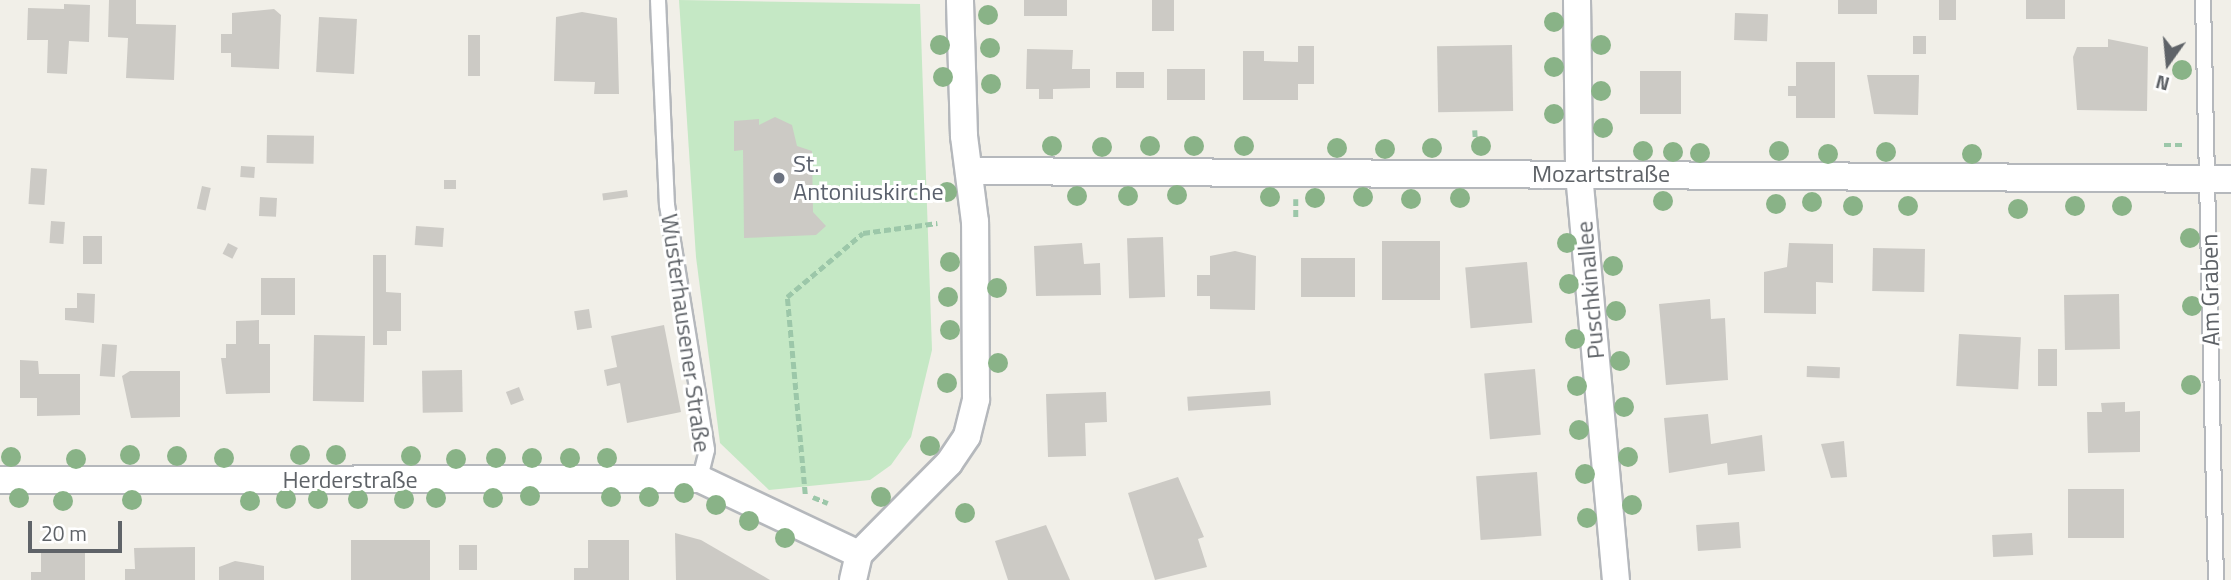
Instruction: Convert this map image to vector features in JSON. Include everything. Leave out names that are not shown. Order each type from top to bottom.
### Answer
[{"type":"street","points":[[853,580],[859,554],[937,477],[967,436],[979,368],[972,171],[964,136],[960,0]]},
{"type":"street","name":"Puschkinallee","points":[[1577,0],[1579,174],[1616,580]]},
{"type":"street","name":"Mozartstraße","points":[[972,171],[2219,179]]},
{"type":"street","name":"Herderstraße","points":[[0,480],[700,479]]},
{"type":"street","name":"Wusterhausener Straße","points":[[700,479],[859,554]]},
{"type":"lane","name":"Wusterhausener Straße","points":[[658,0],[667,205],[707,450],[700,479]]},
{"type":"lane","name":"Am Graben","points":[[2203,0],[2219,179],[2216,580]]},
{"type":"path","points":[[828,503],[801,493],[787,297],[863,233],[937,223]]},
{"type":"green space","points":[[679,0],[920,4],[932,350],[911,437],[891,465],[870,480],[769,490],[720,443],[696,257]]},
{"type":"building","points":[[109,0],[136,0],[136,24],[176,25],[174,80],[126,78],[128,38],[108,37]]},
{"type":"building","points":[[1024,0],[1067,0],[1067,16],[1024,16]]},
{"type":"building","points":[[1152,0],[1174,0],[1174,31],[1152,31]]},
{"type":"building","points":[[1838,0],[1877,0],[1877,14],[1838,14]]},
{"type":"building","points":[[1939,0],[1956,0],[1956,20],[1939,20]]},
{"type":"building","points":[[2026,0],[2065,0],[2065,19],[2026,19]]},
{"type":"building","points":[[64,4],[90,5],[89,42],[69,41],[67,74],[47,73],[48,40],[27,40],[28,8],[64,9]]},
{"type":"building","points":[[274,9],[281,15],[279,69],[231,67],[231,53],[221,53],[221,34],[232,34],[232,13]]},
{"type":"building","points":[[582,12],[617,18],[619,94],[594,94],[595,82],[554,81],[556,17]]},
{"type":"building","points":[[1735,13],[1768,14],[1767,41],[1734,40]]},
{"type":"building","points":[[319,17],[357,19],[354,74],[316,72]]},
{"type":"building","points":[[468,35],[480,35],[480,76],[468,76]]},
{"type":"building","points":[[1913,36],[1926,36],[1926,54],[1913,54]]},
{"type":"building","points":[[2108,39],[2148,47],[2147,111],[2077,110],[2073,57],[2077,47],[2108,47]]},
{"type":"building","points":[[1512,45],[1513,111],[1438,112],[1437,46]]},
{"type":"building","points":[[1298,46],[1314,46],[1314,84],[1298,84],[1298,100],[1243,100],[1243,51],[1264,51],[1264,61],[1298,62]]},
{"type":"building","points":[[1027,49],[1073,50],[1072,69],[1090,69],[1090,88],[1053,89],[1053,99],[1039,99],[1039,89],[1026,89]]},
{"type":"building","points":[[1796,62],[1835,62],[1835,118],[1796,118],[1796,96],[1788,96],[1788,86],[1796,86]]},
{"type":"building","points":[[1167,69],[1205,69],[1205,100],[1167,100]]},
{"type":"building","points":[[1640,71],[1681,71],[1681,114],[1640,114]]},
{"type":"building","points":[[1116,72],[1144,72],[1144,88],[1116,88]]},
{"type":"building","points":[[1867,75],[1919,75],[1918,115],[1874,114]]},
{"type":"building","name":"St. Antoniuskirche","points":[[775,117],[792,125],[797,146],[812,151],[813,212],[826,226],[816,235],[744,238],[743,150],[734,151],[734,121],[759,119],[759,125]]},
{"type":"building","points":[[267,135],[314,136],[314,164],[267,163]]},
{"type":"building","points":[[241,166],[255,167],[254,178],[240,177]]},
{"type":"building","points":[[31,168],[47,169],[44,205],[28,204]]},
{"type":"building","points":[[444,180],[456,180],[456,189],[444,189]]},
{"type":"building","points":[[202,186],[211,188],[206,210],[197,208]]},
{"type":"building","points":[[627,190],[628,197],[603,200],[602,193]]},
{"type":"building","points":[[260,197],[277,198],[276,217],[259,216]]},
{"type":"building","points":[[51,221],[65,222],[63,244],[49,243]]},
{"type":"building","points":[[416,226],[444,228],[443,247],[415,245]]},
{"type":"building","points":[[83,236],[102,236],[102,264],[83,264]]},
{"type":"building","points":[[1163,237],[1165,297],[1129,298],[1127,238]]},
{"type":"building","points":[[1382,241],[1440,241],[1440,300],[1382,300]]},
{"type":"building","points":[[228,243],[238,248],[232,259],[223,254]]},
{"type":"building","points":[[1082,243],[1084,264],[1100,263],[1101,295],[1036,296],[1034,246]]},
{"type":"building","points":[[1789,243],[1833,244],[1833,283],[1816,282],[1816,314],[1764,313],[1764,272],[1787,267]]},
{"type":"building","points":[[1873,248],[1925,249],[1924,292],[1872,291]]},
{"type":"building","points":[[1235,251],[1256,256],[1255,310],[1210,309],[1210,296],[1197,296],[1197,275],[1210,275],[1210,256]]},
{"type":"building","points":[[373,255],[386,255],[386,292],[401,293],[401,331],[387,331],[387,345],[373,345]]},
{"type":"building","points":[[1301,258],[1355,258],[1355,297],[1301,297]]},
{"type":"building","points":[[1527,262],[1532,323],[1471,328],[1465,267]]},
{"type":"building","points":[[261,278],[295,278],[295,315],[261,315]]},
{"type":"building","points":[[77,293],[95,294],[94,323],[65,320],[65,308],[77,308]]},
{"type":"building","points":[[2119,294],[2120,349],[2065,350],[2064,295]]},
{"type":"building","points":[[1710,299],[1711,319],[1725,318],[1728,380],[1666,385],[1659,304]]},
{"type":"building","points":[[589,309],[592,328],[577,330],[574,311]]},
{"type":"building","points":[[259,320],[259,344],[270,344],[270,393],[226,394],[221,358],[226,358],[226,344],[236,344],[236,321]]},
{"type":"building","points":[[664,325],[681,412],[627,423],[620,383],[607,386],[604,370],[617,367],[611,336]]},
{"type":"building","points":[[1959,334],[2021,337],[2018,389],[1956,386]]},
{"type":"building","points":[[314,335],[365,336],[364,402],[313,401]]},
{"type":"building","points":[[102,344],[117,345],[115,377],[100,376]]},
{"type":"building","points":[[2038,349],[2057,349],[2057,386],[2038,386]]},
{"type":"building","points":[[20,360],[38,361],[39,374],[80,374],[80,415],[37,416],[37,398],[20,398]]},
{"type":"building","points":[[1807,366],[1840,367],[1840,378],[1807,377]]},
{"type":"building","points":[[1535,369],[1541,435],[1490,439],[1484,373]]},
{"type":"building","points":[[462,370],[463,412],[423,413],[422,371]]},
{"type":"building","points":[[130,371],[180,371],[180,417],[131,418],[122,376]]},
{"type":"building","points":[[519,387],[524,400],[511,405],[506,392]]},
{"type":"building","points":[[1270,391],[1271,405],[1188,411],[1187,397]]},
{"type":"building","points":[[1106,392],[1107,422],[1085,423],[1086,456],[1048,457],[1046,394]]},
{"type":"building","points":[[2125,402],[2125,412],[2140,411],[2140,452],[2088,453],[2087,412],[2102,412],[2101,403]]},
{"type":"building","points":[[1708,414],[1711,444],[1762,435],[1765,471],[1728,475],[1727,463],[1669,473],[1664,418]]},
{"type":"building","points":[[1844,441],[1847,477],[1831,478],[1821,444]]},
{"type":"building","points":[[1537,472],[1541,536],[1481,540],[1476,476]]},
{"type":"building","points":[[1178,477],[1204,537],[1198,539],[1207,567],[1155,580],[1128,493]]},
{"type":"building","points":[[2068,489],[2124,489],[2124,538],[2068,538]]},
{"type":"building","points":[[1739,522],[1741,548],[1698,551],[1696,525]]},
{"type":"building","points":[[1046,525],[1070,580],[1008,580],[995,541]]},
{"type":"building","points":[[675,533],[701,540],[770,580],[676,580]]},
{"type":"building","points":[[2032,533],[2033,555],[1993,557],[1992,535]]},
{"type":"building","points":[[351,540],[430,540],[430,580],[351,580]]},
{"type":"building","points":[[588,540],[629,540],[629,580],[574,580],[574,568],[588,568]]},
{"type":"building","points":[[459,545],[477,545],[477,570],[459,570]]},
{"type":"building","points":[[195,547],[195,580],[125,580],[125,569],[135,569],[134,548]]},
{"type":"building","points":[[41,551],[85,551],[85,580],[31,580],[31,572],[41,572]]},
{"type":"building","points":[[235,561],[264,566],[264,580],[219,580],[219,567]]},
{"type":"place","name":"St. Antoniuskirche","points":[[779,178]]}]
